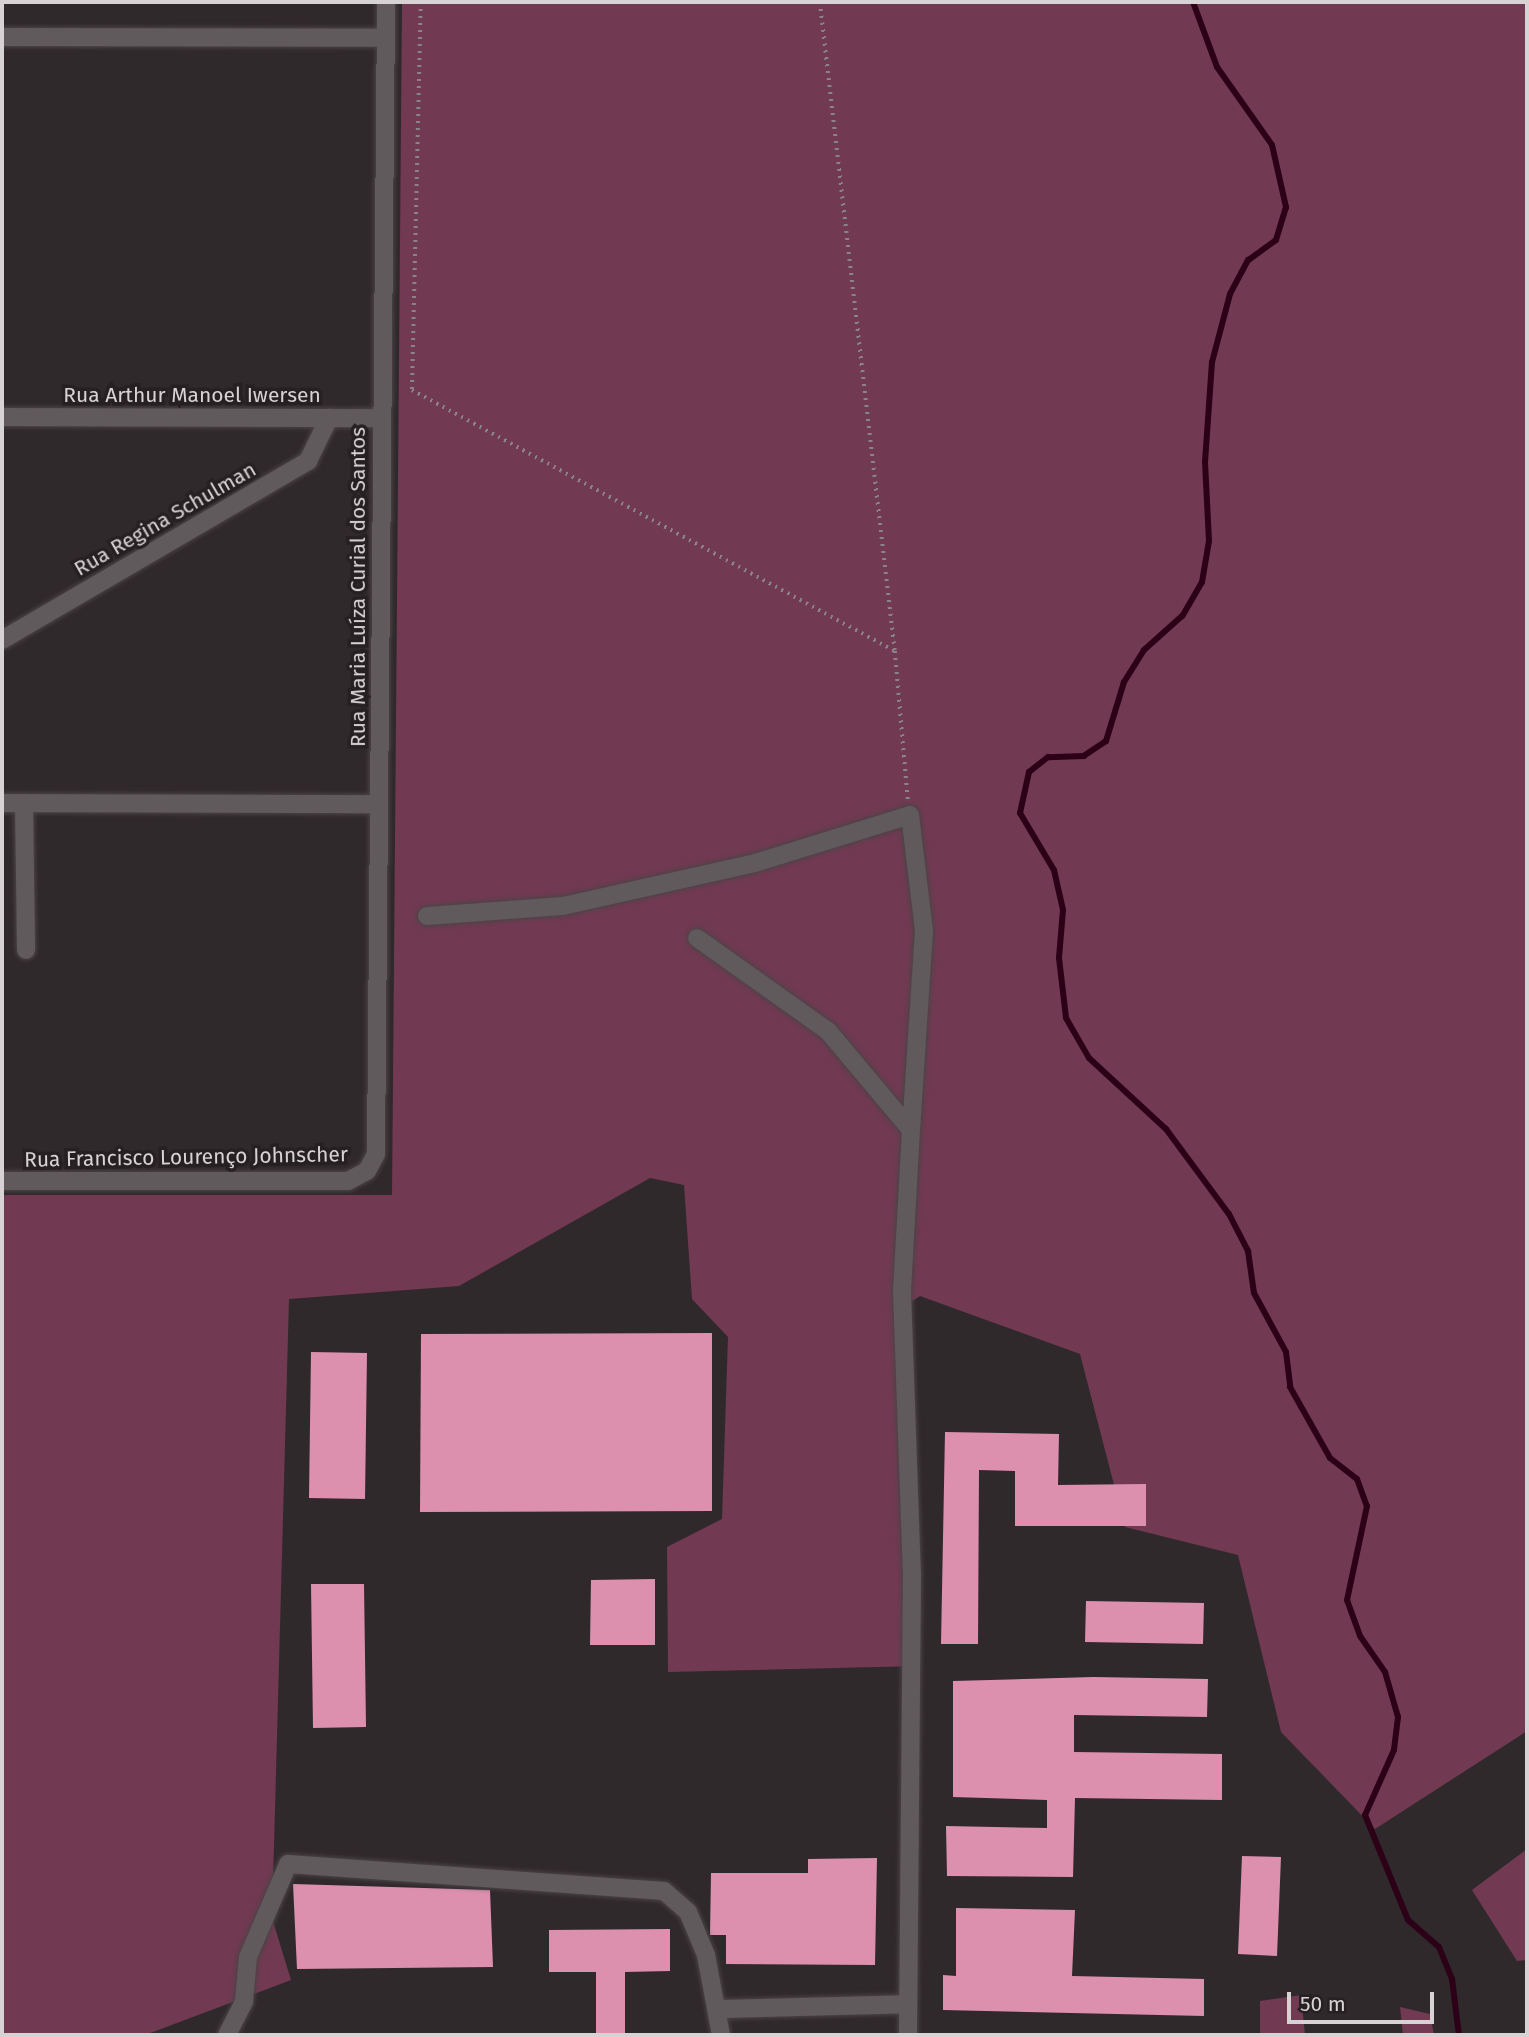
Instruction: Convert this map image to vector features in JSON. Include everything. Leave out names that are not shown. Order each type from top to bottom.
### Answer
[{"type":"street","name":"Rua Maria Luíza Curial dos Santos","points":[[368,1171],[377,1146],[386,2]]},
{"type":"street","points":[[2,37],[385,38]]},
{"type":"street","name":"Rua Arthur Manoel Iwersen","points":[[2,417],[382,418]]},
{"type":"street","name":"Rua Regina Schulman","points":[[2,640],[309,461],[329,418]]},
{"type":"street","points":[[2,803],[379,804]]},
{"type":"street","points":[[24,803],[26,950]]},
{"type":"street","points":[[427,916],[563,906],[755,863],[910,816],[924,930],[902,1291],[912,1573],[908,2035]]},
{"type":"street","points":[[697,938],[828,1031],[911,1130]]},
{"type":"street","name":"Rua Francisco Lourenço Johnscher","points":[[2,1181],[348,1181],[368,1171]]},
{"type":"street","points":[[227,2035],[244,2001],[248,1957],[288,1864],[648,1886],[688,1912],[721,2010],[722,2035]]},
{"type":"street","points":[[721,2010],[907,2004]]},
{"type":"path","points":[[421,2],[412,390],[895,651]]},
{"type":"path","points":[[820,2],[895,651],[910,816]]},
{"type":"shaded area","points":[[402,2],[1527,2],[1527,1731],[1375,1829],[1281,1732],[1238,1555],[1125,1527],[1080,1354],[920,1296],[908,1304],[919,1666],[668,1672],[667,1547],[722,1519],[728,1337],[692,1299],[684,1185],[650,1178],[459,1286],[289,1299],[272,1918],[291,1980],[145,2035],[2,2035],[2,1195],[392,1195]]},
{"type":"shaded area","points":[[1527,1849],[1527,1960],[1517,1961],[1472,1890]]},
{"type":"shaded area","points":[[1301,1995],[1305,2035],[1260,2035],[1260,2001]]},
{"type":"shaded area","points":[[1400,2007],[1430,2014],[1434,2035],[1403,2035]]},
{"type":"building","points":[[712,1333],[712,1511],[420,1512],[421,1334]]},
{"type":"building","points":[[311,1352],[367,1353],[365,1499],[309,1498]]},
{"type":"building","points":[[945,1432],[1059,1434],[1058,1485],[1146,1484],[1146,1526],[1015,1526],[1015,1471],[979,1470],[978,1644],[941,1644]]},
{"type":"building","points":[[655,1579],[655,1645],[590,1645],[591,1580]]},
{"type":"building","points":[[311,1584],[364,1584],[366,1727],[313,1728]]},
{"type":"building","points":[[1086,1601],[1204,1603],[1203,1644],[1085,1642]]},
{"type":"building","points":[[1093,1677],[1208,1679],[1207,1717],[1074,1715],[1074,1752],[1222,1754],[1222,1800],[1075,1798],[1073,1877],[947,1876],[946,1826],[1047,1828],[1047,1800],[953,1797],[953,1681]]},
{"type":"building","points":[[1242,1856],[1281,1857],[1277,1956],[1238,1954]]},
{"type":"building","points":[[877,1858],[875,1965],[726,1964],[726,1935],[710,1935],[711,1873],[808,1873],[808,1859]]},
{"type":"building","points":[[293,1884],[490,1890],[493,1967],[297,1969]]},
{"type":"building","points":[[956,1908],[1075,1910],[1072,1976],[1204,1979],[1204,2016],[943,2010],[943,1975],[956,1976]]},
{"type":"building","points":[[670,1929],[670,1971],[625,1972],[625,2035],[596,2035],[596,1972],[549,1972],[549,1930]]},
{"type":"waterway","points":[[1193,2],[1217,67],[1272,145],[1286,207],[1276,240],[1248,260],[1230,294],[1212,362],[1205,462],[1209,541],[1202,582],[1182,616],[1144,650],[1124,682],[1106,741],[1084,756],[1048,757],[1029,772],[1020,813],[1054,870],[1063,910],[1059,958],[1066,1018],[1089,1058],[1166,1129],[1229,1214],[1248,1251],[1254,1293],[1286,1352],[1290,1387],[1330,1458],[1357,1479],[1367,1506],[1347,1600],[1360,1636],[1385,1672],[1398,1717],[1394,1750],[1365,1815],[1408,1920],[1439,1947],[1452,1979],[1459,2035]]}]
